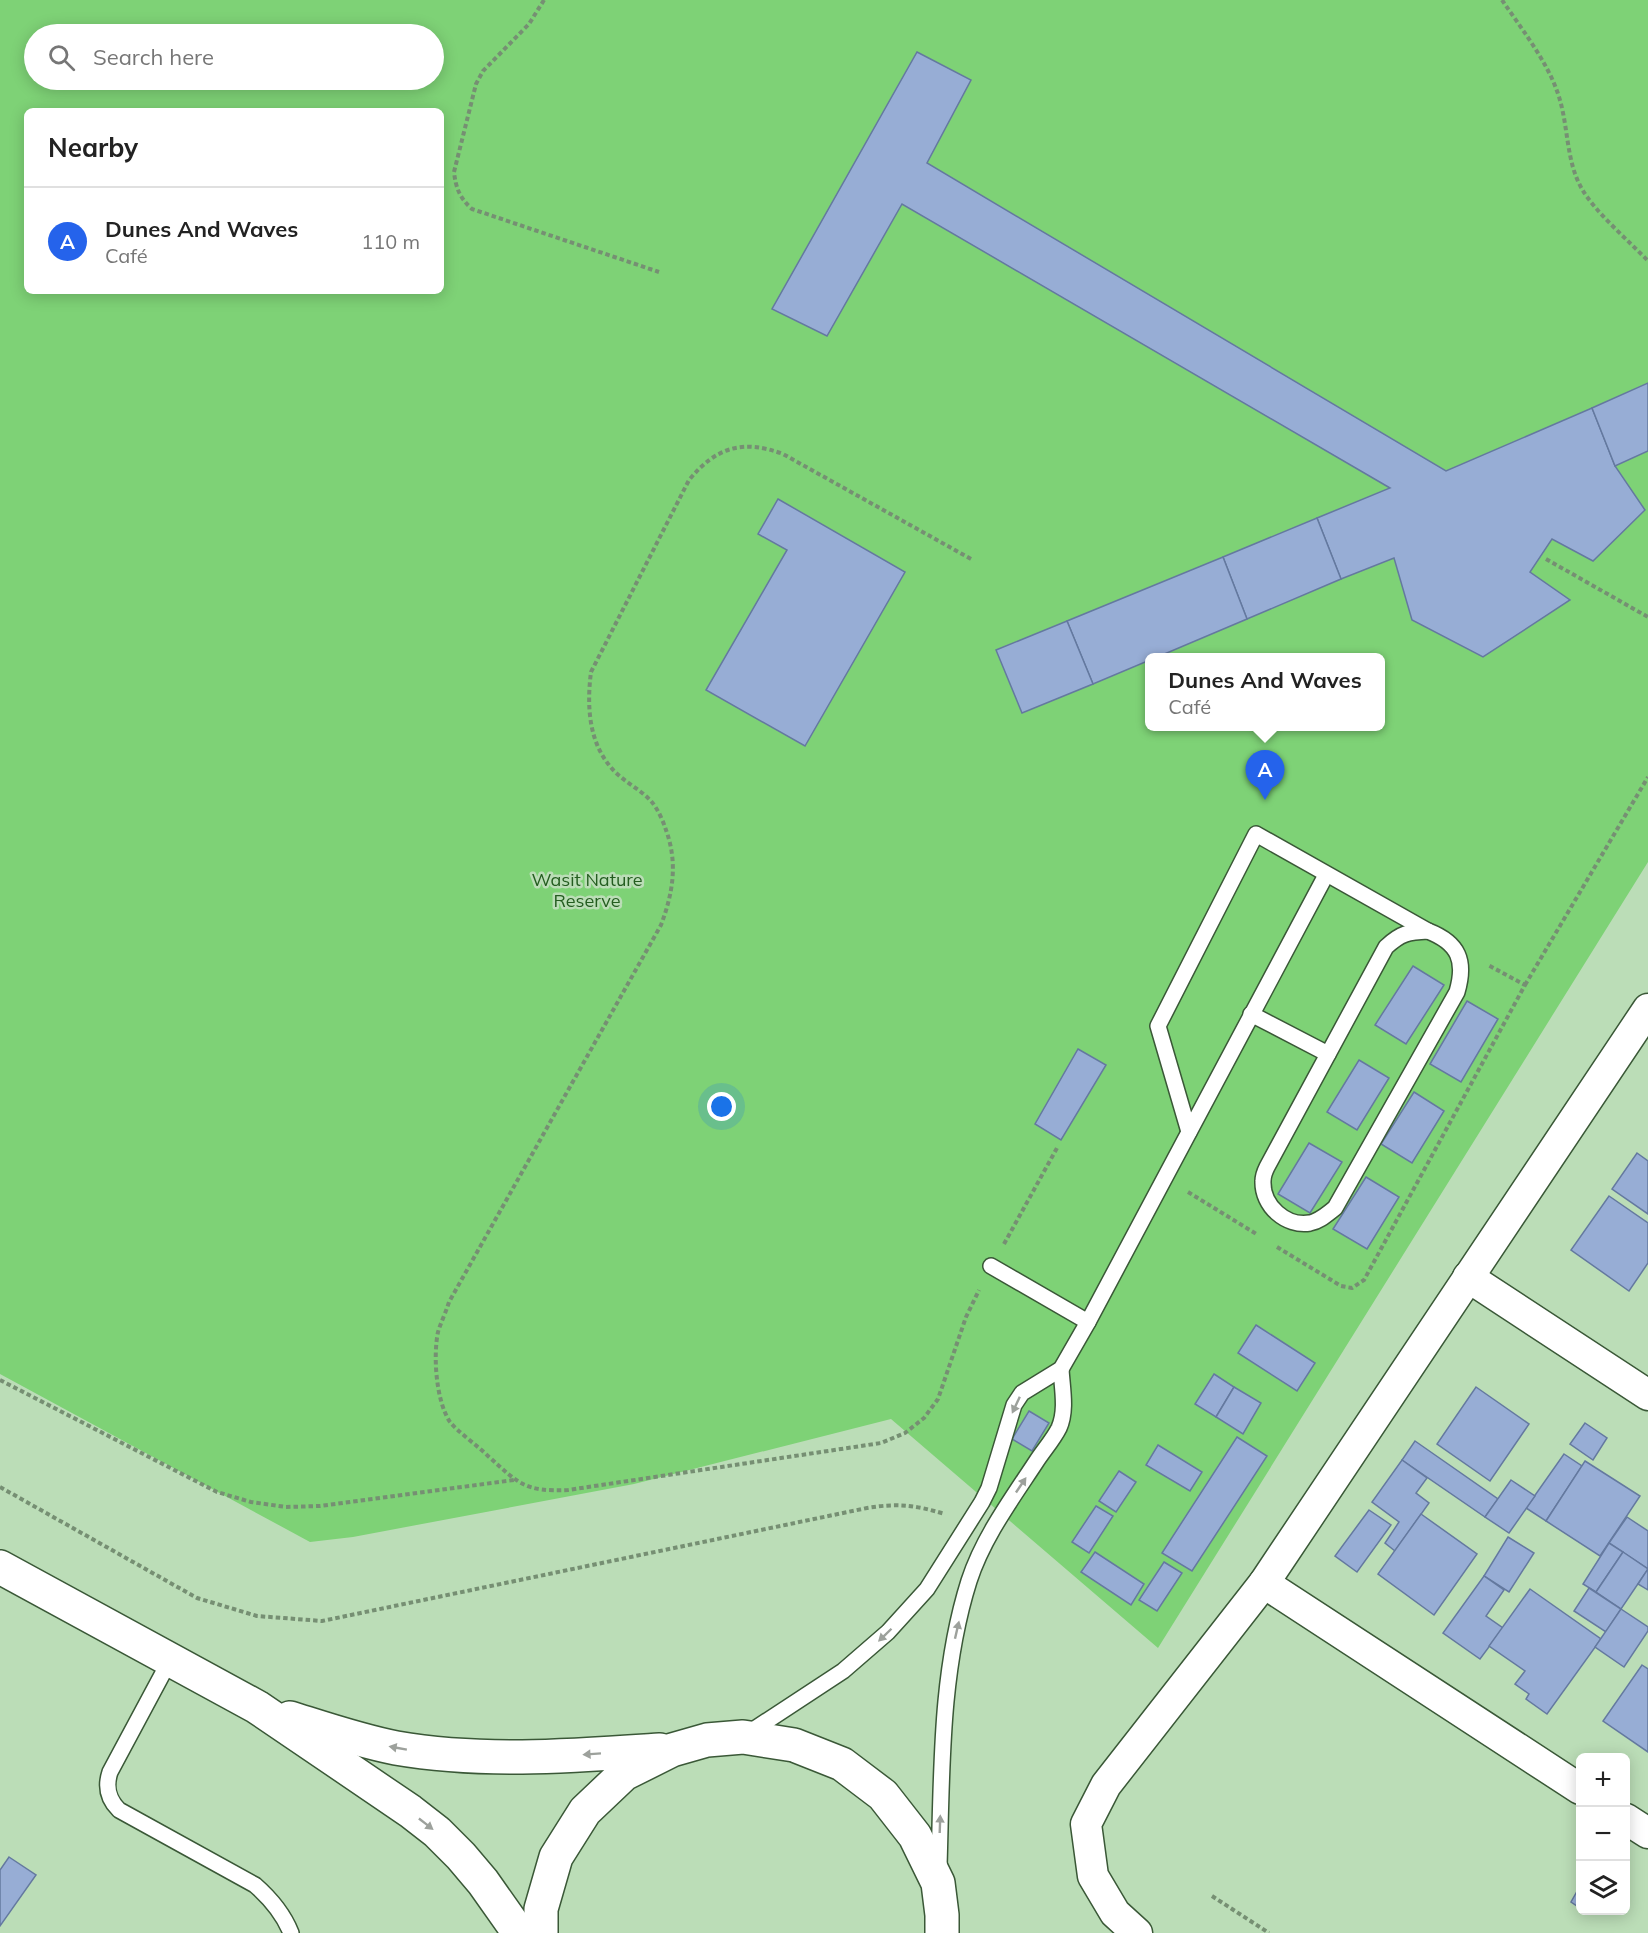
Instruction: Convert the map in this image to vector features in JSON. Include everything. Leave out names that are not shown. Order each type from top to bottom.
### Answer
[{"type":"main road","points":[[0,1567],[257,1707],[410,1811],[437,1832],[483,1882],[519,1933]]},
{"type":"main road","points":[[257,1707],[357,1739],[395,1748],[434,1753],[513,1758],[672,1749],[707,1740],[743,1737],[794,1744],[842,1764],[883,1795],[915,1836],[938,1883],[945,1927]]},
{"type":"main road","points":[[541,1933],[541,1909],[556,1857],[585,1811],[624,1774],[672,1749]]},
{"type":"street","points":[[1137,1933],[1115,1913],[1093,1876],[1086,1824],[1106,1785],[1264,1583],[1648,1009]]},
{"type":"street","points":[[1468,1277],[1648,1395]]},
{"type":"street","points":[[1264,1583],[1576,1786]]},
{"type":"street","points":[[1630,1822],[1648,1833]]},
{"type":"lane","points":[[1189,1132],[1158,1026],[1256,834],[1428,931],[1443,936],[1454,947],[1461,961],[1461,977],[1457,992],[1335,1208],[1324,1217],[1310,1223],[1296,1223],[1282,1218],[1272,1208],[1265,1195],[1263,1181],[1266,1167],[1386,947],[1398,936],[1428,931]]},
{"type":"lane","points":[[743,1737],[843,1671],[888,1632],[927,1589],[971,1521],[989,1488],[1017,1400],[1022,1394],[1061,1369],[1326,875]]},
{"type":"lane","points":[[1251,1014],[1328,1054]]},
{"type":"lane","points":[[991,1266],[1088,1322]]},
{"type":"lane","points":[[938,1883],[944,1720],[949,1671],[968,1583],[1005,1509],[1059,1428],[1063,1402],[1061,1369]]},
{"type":"lane","points":[[971,1521],[990,1535]]},
{"type":"lane","points":[[170,1660],[110,1772],[107,1780],[109,1797],[119,1810],[255,1885],[279,1909],[291,1933]]},
{"type":"path","points":[[544,0],[529,24],[483,71],[476,84],[454,172],[456,187],[462,199],[472,209],[659,272]]},
{"type":"path","points":[[1502,0],[1551,75],[1558,92],[1575,175],[1582,190],[1648,261]]},
{"type":"path","points":[[971,560],[783,454],[766,447],[748,446],[715,455],[700,466],[689,480],[591,672],[588,697],[590,721],[598,745],[609,766],[652,802],[663,821],[674,862],[673,884],[668,905],[661,925],[449,1302],[438,1332],[435,1366],[440,1396],[450,1421],[515,1480],[532,1488],[550,1491],[880,1443],[905,1433],[924,1418],[938,1399],[966,1317],[991,1266],[1057,1148]]},
{"type":"path","points":[[1546,559],[1648,617]]},
{"type":"path","points":[[1525,986],[1648,777]]},
{"type":"path","points":[[0,1380],[217,1492],[251,1502],[286,1507],[320,1506],[515,1480]]},
{"type":"path","points":[[0,1488],[197,1598],[257,1616],[322,1621],[891,1504],[921,1507],[971,1521]]},
{"type":"path","points":[[1212,1896],[1269,1933]]},
{"type":"green space","name":"Wasit Nature Reserve","points":[[0,0],[1648,0],[1648,862],[1158,1648],[891,1419],[634,1484],[353,1537],[310,1542],[0,1374]]},
{"type":"building","points":[[917,52],[971,80],[927,163],[1446,471],[1592,408],[1615,466],[1645,510],[1593,561],[1552,539],[1530,572],[1570,600],[1483,657],[1412,620],[1394,558],[1341,579],[1317,518],[1390,488],[902,204],[827,336],[772,309]]},
{"type":"building","points":[[1648,383],[1648,451],[1615,466],[1592,408]]},
{"type":"building","points":[[778,499],[905,572],[805,746],[706,690],[787,550],[758,534]]},
{"type":"building","points":[[1317,518],[1341,579],[1247,619],[1223,557]]},
{"type":"building","points":[[1223,557],[1247,619],[1167,653],[1145,653],[1145,662],[1093,684],[1067,621]]},
{"type":"building","points":[[1067,621],[1093,684],[1022,713],[996,650]]},
{"type":"building","points":[[1413,966],[1444,985],[1406,1044],[1375,1025]]},
{"type":"building","points":[[1467,1001],[1498,1019],[1461,1082],[1430,1064]]},
{"type":"building","points":[[1078,1049],[1106,1065],[1061,1140],[1035,1124]]},
{"type":"building","points":[[1359,1060],[1389,1078],[1357,1130],[1327,1112]]},
{"type":"building","points":[[1414,1092],[1444,1111],[1412,1163],[1381,1144]]},
{"type":"building","points":[[1309,1143],[1342,1162],[1310,1213],[1278,1194]]},
{"type":"building","points":[[1637,1153],[1648,1161],[1648,1214],[1612,1189]]},
{"type":"building","points":[[1366,1177],[1399,1197],[1367,1249],[1333,1229]]},
{"type":"building","points":[[1609,1196],[1648,1223],[1648,1263],[1629,1291],[1571,1250]]},
{"type":"building","points":[[1256,1325],[1315,1363],[1297,1391],[1238,1353]]},
{"type":"building","points":[[1214,1374],[1234,1387],[1216,1417],[1195,1404]]},
{"type":"building","points":[[1234,1387],[1261,1403],[1243,1434],[1216,1417]]},
{"type":"building","points":[[1476,1387],[1529,1424],[1490,1481],[1437,1444]]},
{"type":"building","points":[[1029,1411],[1049,1423],[1032,1451],[1012,1439]]},
{"type":"building","points":[[1585,1423],[1607,1438],[1593,1460],[1570,1444]]},
{"type":"building","points":[[1237,1437],[1267,1456],[1192,1571],[1162,1553]]},
{"type":"building","points":[[1415,1441],[1498,1499],[1485,1517],[1402,1460]]},
{"type":"building","points":[[1158,1445],[1202,1472],[1190,1491],[1146,1465]]},
{"type":"building","points":[[1564,1454],[1582,1466],[1546,1521],[1526,1508]]},
{"type":"building","points":[[1402,1460],[1427,1478],[1416,1493],[1429,1503],[1395,1551],[1385,1543],[1399,1522],[1372,1502]]},
{"type":"building","points":[[1585,1461],[1640,1496],[1600,1556],[1546,1521]]},
{"type":"building","points":[[1119,1471],[1136,1482],[1116,1512],[1099,1501]]},
{"type":"building","points":[[1511,1480],[1535,1496],[1509,1533],[1485,1517]]},
{"type":"building","points":[[1096,1506],[1113,1516],[1089,1553],[1072,1542]]},
{"type":"building","points":[[1369,1510],[1391,1525],[1357,1572],[1335,1556]]},
{"type":"building","points":[[1421,1514],[1477,1554],[1434,1615],[1378,1574]]},
{"type":"building","points":[[1627,1517],[1648,1531],[1648,1569],[1609,1543]]},
{"type":"building","points":[[1508,1537],[1534,1553],[1509,1592],[1484,1576]]},
{"type":"building","points":[[1609,1543],[1623,1552],[1596,1592],[1583,1584]]},
{"type":"building","points":[[1095,1552],[1144,1584],[1131,1605],[1081,1572]]},
{"type":"building","points":[[1623,1552],[1648,1569],[1621,1609],[1596,1592]]},
{"type":"building","points":[[1164,1562],[1182,1573],[1157,1611],[1139,1600]]},
{"type":"building","points":[[1648,1569],[1648,1590],[1638,1584]]},
{"type":"building","points":[[1484,1576],[1504,1590],[1486,1616],[1503,1628],[1480,1659],[1443,1633]]},
{"type":"building","points":[[1589,1588],[1621,1609],[1606,1632],[1574,1611]]},
{"type":"building","points":[[1530,1589],[1601,1639],[1547,1714],[1526,1699],[1529,1694],[1515,1684],[1525,1671],[1489,1646]]},
{"type":"building","points":[[1621,1609],[1648,1627],[1648,1631],[1624,1667],[1595,1647]]},
{"type":"building","points":[[1642,1665],[1648,1669],[1648,1752],[1603,1721]]},
{"type":"building","points":[[9,1857],[36,1875],[0,1926],[0,1870]]},
{"type":"building","points":[[1576,1893],[1576,1905],[1571,1902]]},
{"type":"place","name":"Dunes And Waves","points":[[1265,800]]}]
